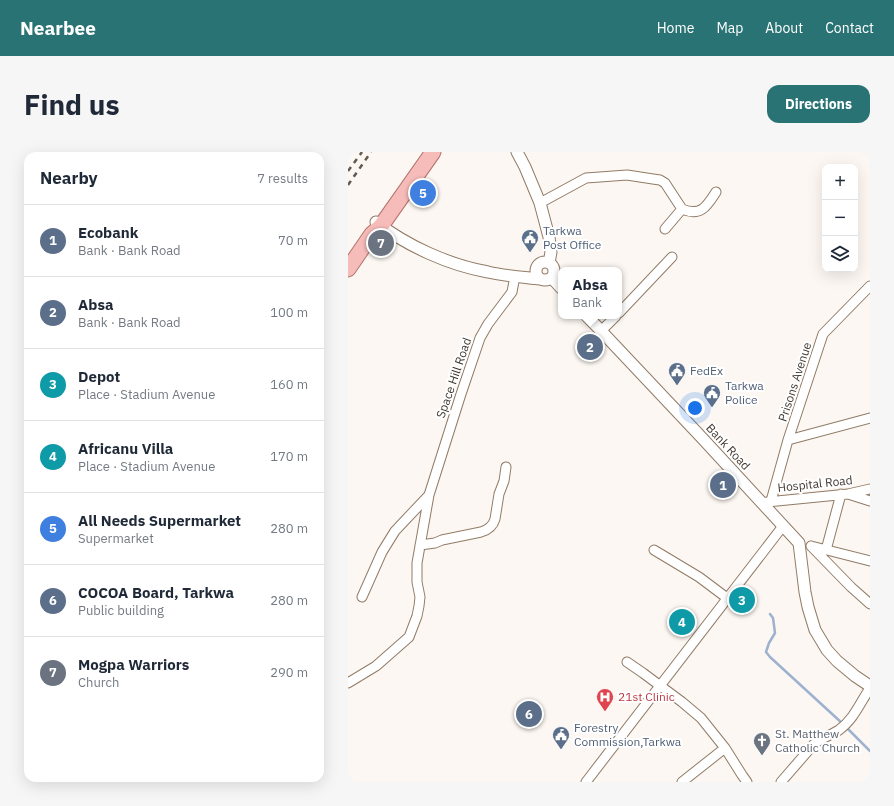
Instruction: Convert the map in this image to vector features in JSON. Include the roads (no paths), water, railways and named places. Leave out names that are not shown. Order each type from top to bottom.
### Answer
[{"type":"main road","points":[[348,269],[425,152]]},
{"type":"main road","points":[[377,227],[433,152]]},
{"type":"street","points":[[518,152],[540,203],[549,237],[551,252],[548,263]]},
{"type":"street","points":[[540,203],[586,178],[626,175],[660,180],[665,183],[682,209],[688,211],[695,212],[703,209],[708,205],[716,192]]},
{"type":"street","points":[[665,229],[682,209]]},
{"type":"street","points":[[377,227],[435,256],[473,269],[495,274],[548,280],[554,275],[554,268],[548,263],[542,263],[537,267],[536,274],[540,279]]},
{"type":"street","points":[[622,310],[672,257]]},
{"type":"street","name":"Space Hill Road","points":[[348,683],[376,666],[409,637],[419,606],[420,597],[417,582],[417,563],[429,495],[480,338],[488,324],[512,292],[515,276]]},
{"type":"street","points":[[552,278],[558,285]]},
{"type":"street","name":"Prisons Avenue","points":[[767,502],[823,334],[870,286]]},
{"type":"street","name":"Bank Road","points":[[590,319],[703,439],[767,502],[783,526],[799,543]]},
{"type":"street","points":[[601,332],[613,319]]},
{"type":"street","points":[[788,440],[870,418]]},
{"type":"street","points":[[420,545],[435,543],[442,540],[487,530],[494,523],[506,467]]},
{"type":"street","name":"Hospital Road","points":[[767,502],[844,494],[870,489]]},
{"type":"street","points":[[826,550],[844,494],[870,501]]},
{"type":"street","points":[[362,597],[382,552],[395,531],[429,495]]},
{"type":"street","points":[[586,782],[783,526]]},
{"type":"street","points":[[781,782],[814,744],[820,739],[837,731],[853,718],[870,687],[837,661],[827,650],[815,630],[805,592],[799,543],[870,561]]},
{"type":"street","points":[[811,546],[870,604]]},
{"type":"street","points":[[654,550],[699,577],[727,598]]},
{"type":"street","points":[[627,662],[682,702],[701,718],[725,748],[747,782]]},
{"type":"street","points":[[682,782],[725,748]]},
{"type":"waterway","points":[[770,614],[773,618],[775,633],[766,652],[843,724]]},
{"type":"waterway","points":[[846,727],[870,751]]},
{"type":"railway","points":[[348,171],[362,152]]},
{"type":"railway","points":[[348,185],[371,152]]},
{"type":"place","name":"All Needs Supermarket","points":[[423,193]]},
{"type":"place","name":"Mogpa Warriors","points":[[381,243]]},
{"type":"place","name":"Tarkwa Post Office","points":[[530,253]]},
{"type":"place","name":"Absa","points":[[590,347]]},
{"type":"place","name":"FedEx","points":[[677,386]]},
{"type":"place","name":"Tarkwa Police","points":[[712,408]]},
{"type":"place","name":"Ecobank","points":[[723,485]]},
{"type":"place","name":"Depot","points":[[742,600]]},
{"type":"place","name":"Africanu Villa","points":[[682,622]]},
{"type":"place","name":"21st Clinic","points":[[605,712]]},
{"type":"place","name":"COCOA Board, Tarkwa","points":[[529,714]]},
{"type":"place","name":"Forestry Commission,Tarkwa","points":[[561,750]]},
{"type":"place","name":"St. Matthew Catholic Church","points":[[762,756]]}]
